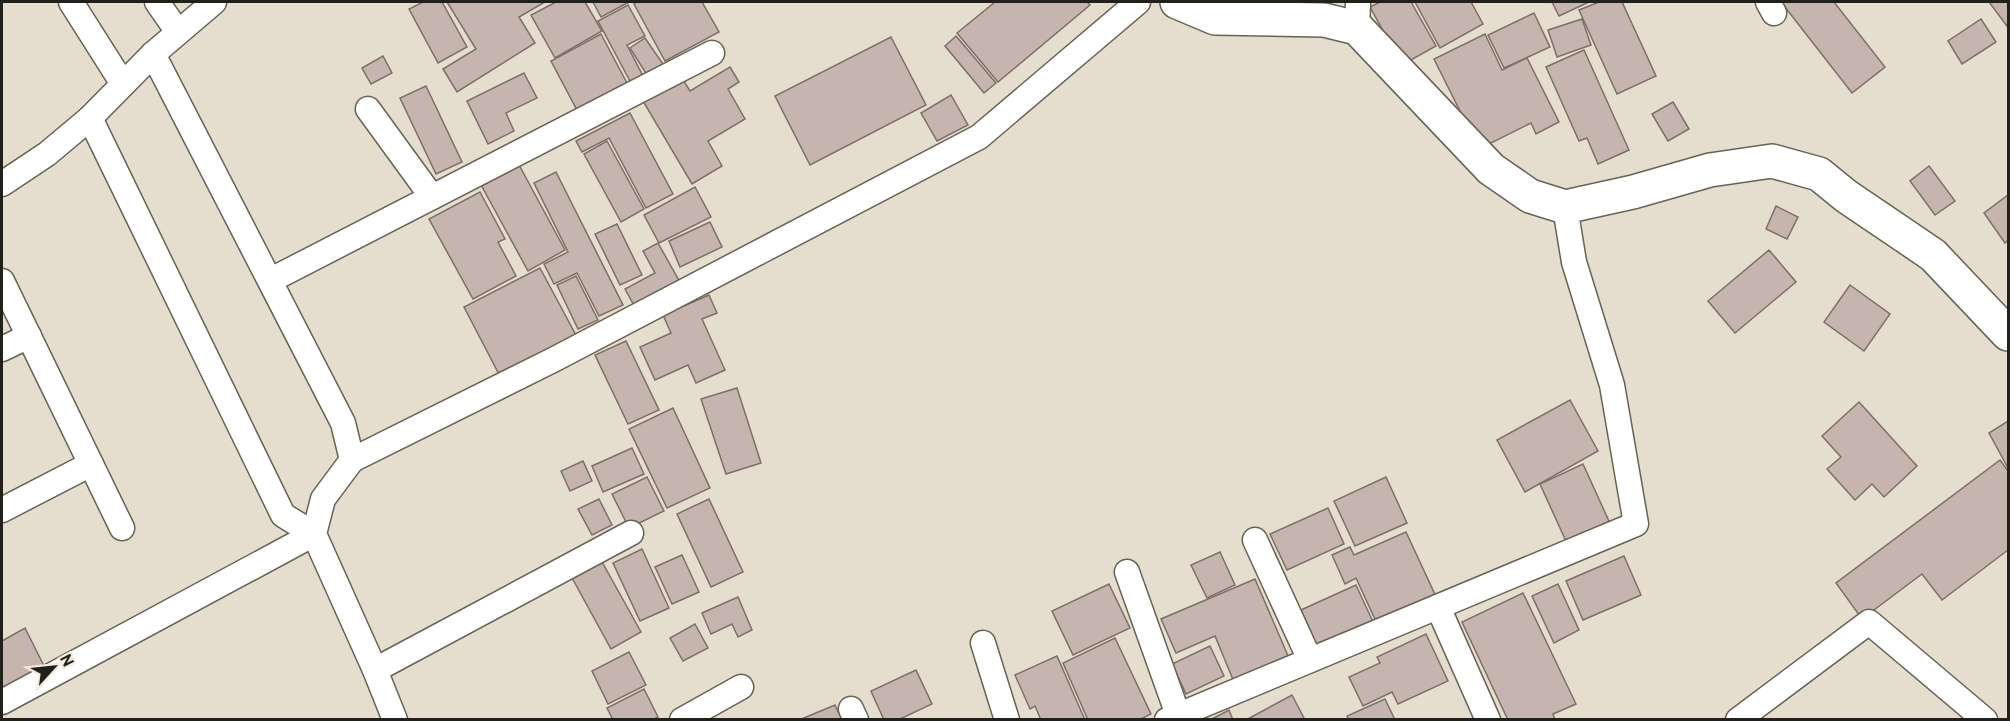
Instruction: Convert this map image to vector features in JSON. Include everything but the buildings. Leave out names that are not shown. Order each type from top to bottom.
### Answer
[{"type":"main road","points":[[1177,2],[1215,18],[1324,20],[1357,15],[1491,169],[1530,196],[1565,207],[1633,192],[1710,170],[1772,162],[1819,174],[1846,196],[1932,255],[2008,334]]},
{"type":"street","points":[[71,2],[123,84]]},
{"type":"street","points":[[158,2],[178,32]]},
{"type":"street","points":[[2,184],[90,118],[153,54],[214,2]]},
{"type":"street","points":[[2,702],[314,534],[323,499],[352,460],[553,360],[979,137],[1138,2]]},
{"type":"street","points":[[271,280],[712,53]]},
{"type":"street","points":[[153,54],[343,423],[352,460]]},
{"type":"street","points":[[368,109],[432,197]]},
{"type":"street","points":[[90,118],[283,515],[314,534],[395,720]]},
{"type":"street","points":[[1127,572],[1173,717],[1636,525],[1612,385],[1574,262],[1565,207]]},
{"type":"street","points":[[2,281],[122,528]]},
{"type":"street","points":[[2,349],[28,336]]},
{"type":"street","points":[[2,510],[91,464]]},
{"type":"street","points":[[375,670],[631,533]]},
{"type":"street","points":[[1255,540],[1310,660]]},
{"type":"street","points":[[1438,607],[1488,720]]},
{"type":"street","points":[[1738,720],[1869,621],[1985,720]]},
{"type":"street","points":[[983,643],[1007,720]]},
{"type":"street","points":[[682,720],[741,687]]}]
